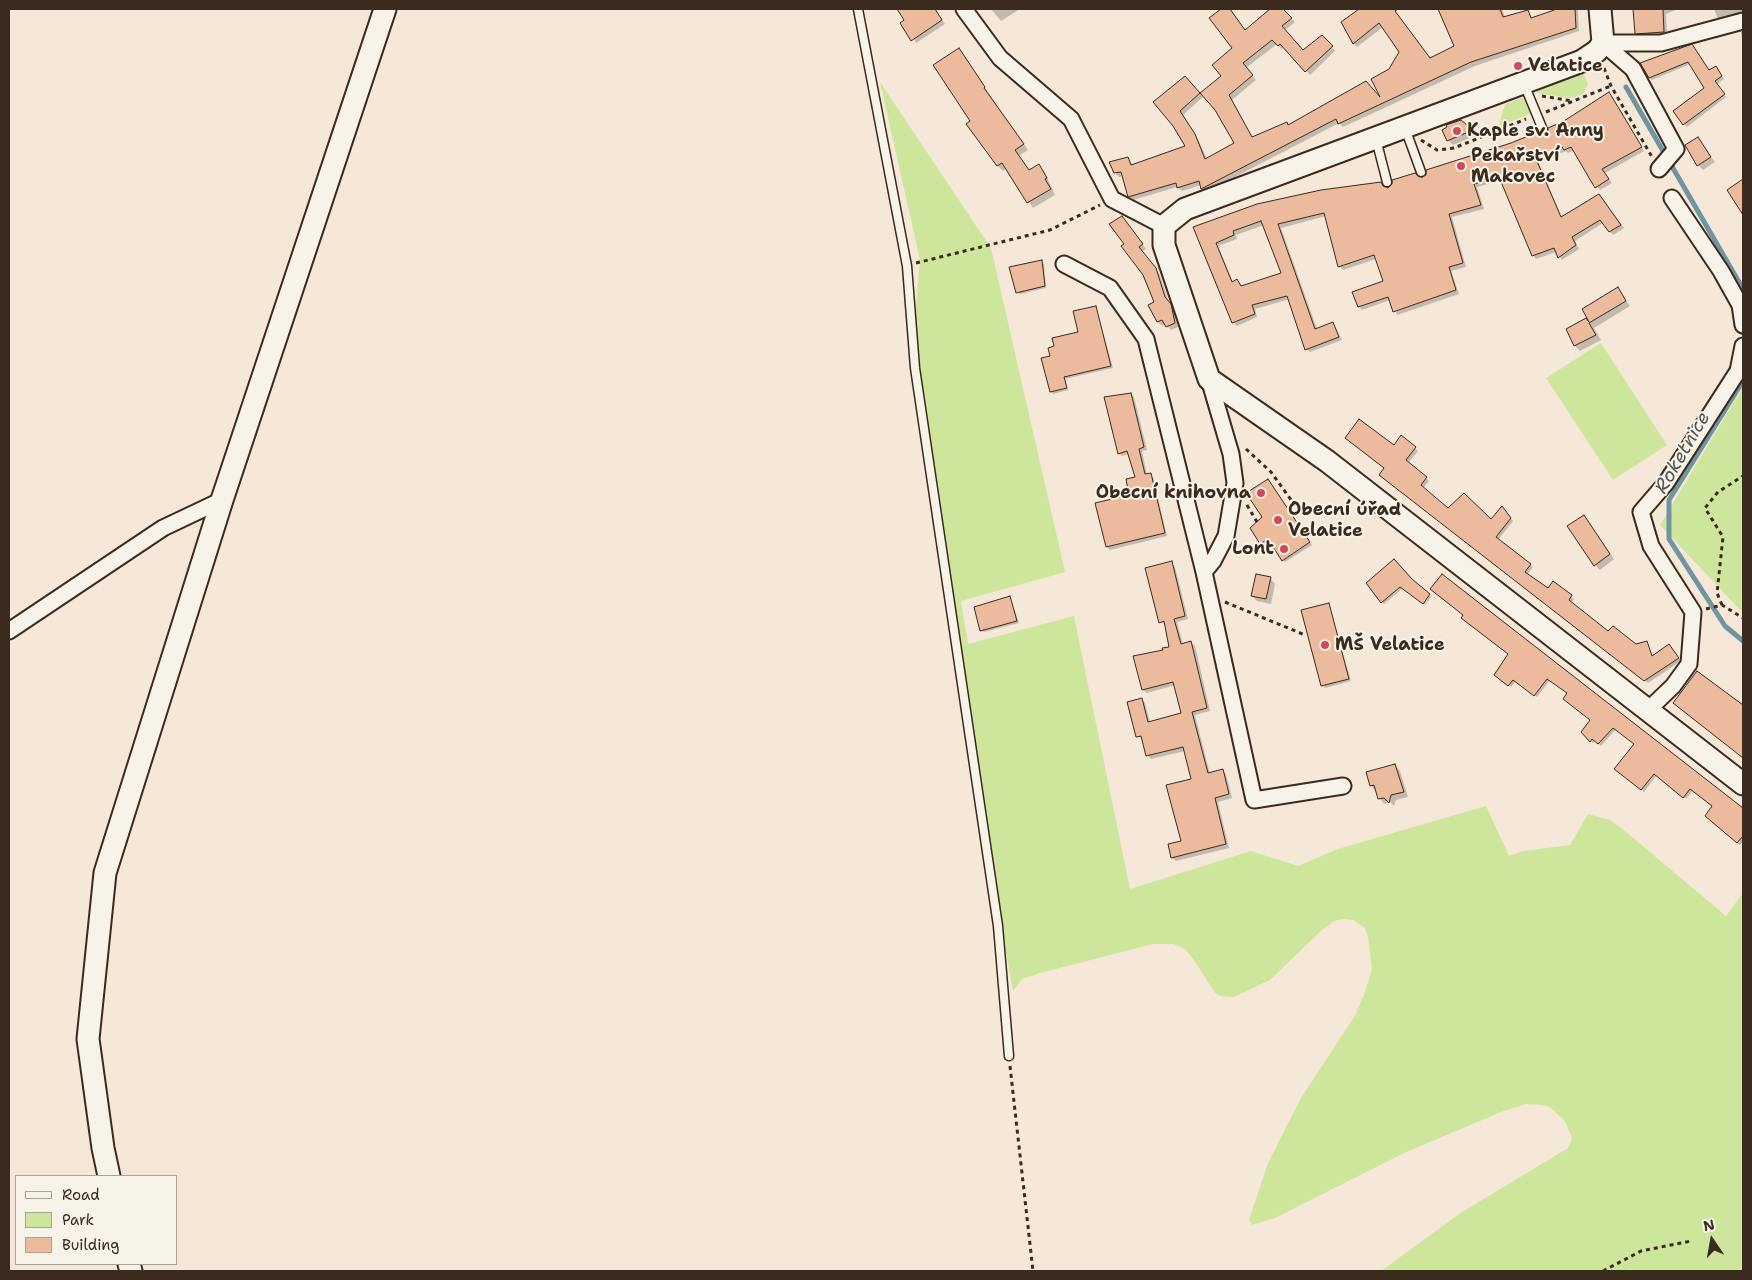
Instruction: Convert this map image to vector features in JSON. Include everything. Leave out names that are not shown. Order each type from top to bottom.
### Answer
[{"type":"street","points":[[109,1175],[103,1148],[88,1038],[105,873],[222,500],[385,9]]},
{"type":"street","points":[[964,9],[1000,58],[1071,119],[1112,199],[1164,226]]},
{"type":"street","points":[[1600,9],[1600,47]]},
{"type":"street","points":[[1204,572],[1230,537],[1235,483],[1228,445],[1209,379],[1164,245],[1164,226],[1185,208],[1408,125],[1526,88],[1582,61],[1600,47],[1661,43],[1743,21]]},
{"type":"street","points":[[1600,47],[1633,69],[1676,149],[1663,163]]},
{"type":"street","points":[[1672,198],[1722,271],[1740,305],[1743,325]]},
{"type":"street","points":[[1064,264],[1110,288],[1146,339],[1204,572],[1254,800],[1342,786]]},
{"type":"street","points":[[1648,710],[1673,686],[1689,664],[1693,612],[1651,546],[1641,512],[1666,483],[1740,369],[1743,346]]},
{"type":"street","points":[[1209,379],[1327,461],[1743,784]]},
{"type":"street","points":[[9,630],[163,528],[222,500]]},
{"type":"lane","points":[[858,9],[907,266],[915,368],[998,926],[1009,1056]]},
{"type":"lane","points":[[1526,88],[1543,130]]},
{"type":"lane","points":[[1408,125],[1421,172]]},
{"type":"lane","points":[[1376,137],[1387,182]]},
{"type":"path","points":[[1600,47],[1611,86],[1663,163]]},
{"type":"path","points":[[1408,125],[1420,139],[1437,150],[1454,148],[1611,86]]},
{"type":"path","points":[[1526,88],[1573,101]]},
{"type":"path","points":[[907,266],[968,248],[1050,230],[1112,199]]},
{"type":"path","points":[[1241,444],[1271,472],[1299,511],[1293,516]]},
{"type":"path","points":[[1720,606],[1717,593],[1723,537],[1704,508],[1718,492],[1743,476]]},
{"type":"path","points":[[1209,595],[1305,635]]},
{"type":"path","points":[[1708,609],[1720,606],[1743,618]]},
{"type":"path","points":[[1009,1056],[1033,1271]]},
{"type":"path","points":[[1604,1271],[1641,1251],[1691,1241]]},
{"type":"green space","points":[[1583,73],[1588,84],[1583,94],[1570,98],[1537,93],[1537,91]]},
{"type":"green space","points":[[880,82],[991,248],[1065,572],[961,601],[968,644],[1074,616],[1130,889],[1251,851],[1298,866],[1338,849],[1486,806],[1509,856],[1523,851],[1570,845],[1588,814],[1610,820],[1726,916],[1743,893],[1743,1271],[1633,1271],[1632,1269],[1626,1271],[1381,1271],[1459,1214],[1568,1148],[1572,1138],[1565,1121],[1550,1107],[1542,1105],[1526,1104],[1501,1112],[1404,1153],[1275,1218],[1252,1225],[1249,1220],[1268,1163],[1301,1098],[1356,1014],[1365,992],[1372,969],[1368,937],[1365,928],[1353,920],[1343,919],[1334,921],[1322,930],[1270,980],[1234,997],[1220,996],[1215,993],[1185,949],[1173,944],[1153,944],[1040,973],[1022,979],[1013,991],[1003,936],[914,329],[920,260]]},
{"type":"green space","points":[[1525,97],[1532,113],[1498,127],[1505,104]]},
{"type":"green space","points":[[1601,343],[1667,445],[1613,480],[1546,378]]},
{"type":"green space","points":[[1743,387],[1743,613],[1660,525]]},
{"type":"building","points":[[897,9],[935,9],[942,20],[911,41],[900,23],[904,20]]},
{"type":"building","points":[[1221,9],[1230,9],[1245,30],[1270,9],[1283,9],[1292,18],[1282,26],[1303,50],[1322,35],[1333,46],[1305,72],[1280,44],[1278,46],[1272,40],[1243,63],[1253,75],[1229,95],[1252,137],[1287,122],[1288,125],[1366,81],[1380,97],[1371,79],[1389,69],[1399,52],[1379,23],[1353,44],[1341,22],[1359,9],[1398,9],[1395,11],[1430,58],[1454,46],[1438,9],[1500,9],[1503,17],[1528,10],[1531,18],[1557,9],[1575,9],[1576,28],[1471,62],[1338,124],[1336,119],[1201,189],[1199,181],[1177,188],[1176,183],[1128,197],[1121,172],[1114,173],[1109,162],[1128,157],[1131,165],[1185,146],[1173,126],[1153,102],[1185,76],[1200,93],[1221,76],[1212,65],[1232,48],[1209,18]],"holes":[[[1200,93],[1215,110],[1234,143],[1205,159],[1195,134],[1180,111]]]},
{"type":"building","points":[[1633,9],[1663,9],[1664,32],[1635,34]]},
{"type":"building","points":[[1692,44],[1709,70],[1716,66],[1722,76],[1715,81],[1725,94],[1683,125],[1673,111],[1704,88],[1688,62],[1649,78],[1640,63]]},
{"type":"building","points":[[959,48],[984,88],[1024,144],[1015,150],[1029,170],[1039,164],[1047,178],[1045,179],[1051,189],[1027,203],[1002,163],[997,166],[966,124],[970,121],[933,65]]},
{"type":"building","points":[[1609,92],[1642,147],[1602,169],[1609,179],[1595,188],[1571,147],[1564,150],[1562,147],[1536,159],[1561,217],[1599,194],[1621,225],[1609,232],[1600,220],[1572,237],[1576,245],[1558,258],[1554,248],[1532,256],[1499,177],[1474,184],[1481,205],[1449,214],[1463,263],[1449,267],[1456,290],[1393,312],[1388,297],[1358,307],[1352,292],[1383,281],[1374,255],[1338,267],[1324,213],[1278,224],[1315,329],[1333,322],[1339,337],[1305,350],[1287,296],[1252,305],[1255,314],[1232,323],[1193,227],[1257,204],[1321,190],[1381,182],[1383,186],[1388,188],[1392,184],[1392,180],[1415,173],[1422,177],[1426,175],[1426,170],[1511,143],[1538,132],[1546,135],[1548,128],[1564,121]],"holes":[[[1261,221],[1281,273],[1241,286],[1237,279],[1232,282],[1216,243],[1234,235],[1233,231]]]},
{"type":"building","name":"Kaple sv. Anny","points":[[1461,120],[1473,130],[1447,141],[1442,130],[1447,127],[1446,125]]},
{"type":"building","points":[[1698,137],[1711,157],[1697,166],[1685,145]]},
{"type":"building","points":[[1743,179],[1743,215],[1727,190]]},
{"type":"building","points":[[1122,216],[1143,244],[1139,247],[1156,268],[1165,297],[1171,304],[1175,323],[1166,327],[1162,320],[1157,322],[1148,305],[1154,302],[1143,275],[1121,246],[1124,244],[1109,224]]},
{"type":"building","points":[[1042,260],[1045,286],[1016,293],[1009,267]]},
{"type":"building","points":[[1618,287],[1626,301],[1589,323],[1596,335],[1574,346],[1566,329],[1586,318],[1589,322],[1582,309]]},
{"type":"building","points":[[1096,306],[1111,366],[1064,377],[1067,388],[1050,392],[1041,358],[1050,356],[1048,348],[1054,346],[1052,338],[1078,332],[1073,311]]},
{"type":"building","points":[[1131,393],[1144,447],[1139,449],[1145,474],[1151,473],[1165,533],[1106,547],[1095,503],[1129,495],[1126,479],[1135,477],[1127,451],[1118,454],[1104,397]]},
{"type":"building","points":[[1359,419],[1394,445],[1401,435],[1416,447],[1406,460],[1427,477],[1421,485],[1448,508],[1464,493],[1491,519],[1502,506],[1511,518],[1496,537],[1531,564],[1525,572],[1548,588],[1553,581],[1572,595],[1569,600],[1608,631],[1613,626],[1636,644],[1647,641],[1652,656],[1669,644],[1679,658],[1644,681],[1379,475],[1384,468],[1345,438]]},
{"type":"building","name":"Obecní úřad Velatice","points":[[1268,479],[1310,542],[1282,561],[1268,539],[1260,544],[1250,528],[1262,517],[1246,493]]},
{"type":"building","points":[[1584,515],[1610,554],[1594,566],[1567,526]]},
{"type":"building","points":[[1394,559],[1412,579],[1430,594],[1423,604],[1400,587],[1381,603],[1366,583]]},
{"type":"building","points":[[1172,561],[1185,616],[1174,619],[1181,644],[1191,641],[1207,708],[1192,712],[1208,773],[1223,769],[1229,794],[1215,798],[1226,844],[1171,858],[1168,844],[1181,841],[1166,785],[1191,779],[1183,747],[1146,756],[1141,736],[1136,737],[1127,702],[1142,698],[1148,722],[1181,713],[1173,682],[1142,690],[1133,656],[1169,647],[1164,621],[1159,623],[1145,568]]},
{"type":"building","points":[[1256,574],[1271,577],[1266,599],[1251,596]]},
{"type":"building","points":[[1442,574],[1743,808],[1743,836],[1737,843],[1705,816],[1712,806],[1690,789],[1683,798],[1654,774],[1641,790],[1614,769],[1634,744],[1613,728],[1598,744],[1592,739],[1590,742],[1581,732],[1590,720],[1563,699],[1567,693],[1547,679],[1534,696],[1513,680],[1508,686],[1494,675],[1508,654],[1461,618],[1463,615],[1430,589]]},
{"type":"building","points":[[1010,596],[1017,621],[980,631],[974,607]]},
{"type":"building","name":"MŠ Velatice","points":[[1329,603],[1349,679],[1321,686],[1301,610]]},
{"type":"building","points":[[1697,671],[1743,705],[1743,758],[1673,703]]},
{"type":"building","points":[[1395,764],[1404,792],[1391,795],[1389,803],[1384,798],[1378,799],[1374,785],[1370,786],[1366,772]]},
{"type":"waterway","name":"Roketnice","points":[[1626,87],[1743,289]]},
{"type":"waterway","name":"Roketnice","points":[[1743,381],[1669,500],[1669,539],[1725,626],[1743,641]]},
{"type":"place","name":"Velatice","points":[[1518,66]]},
{"type":"place","name":"Kaple sv. Anny","points":[[1457,131]]},
{"type":"place","name":"Pekařství Makovec","points":[[1461,166]]},
{"type":"place","name":"Obecní knihovna","points":[[1261,493]]},
{"type":"place","name":"Obecní úřad Velatice","points":[[1278,520]]},
{"type":"place","name":"Lont","points":[[1284,549]]},
{"type":"place","name":"MŠ Velatice","points":[[1325,645]]}]
